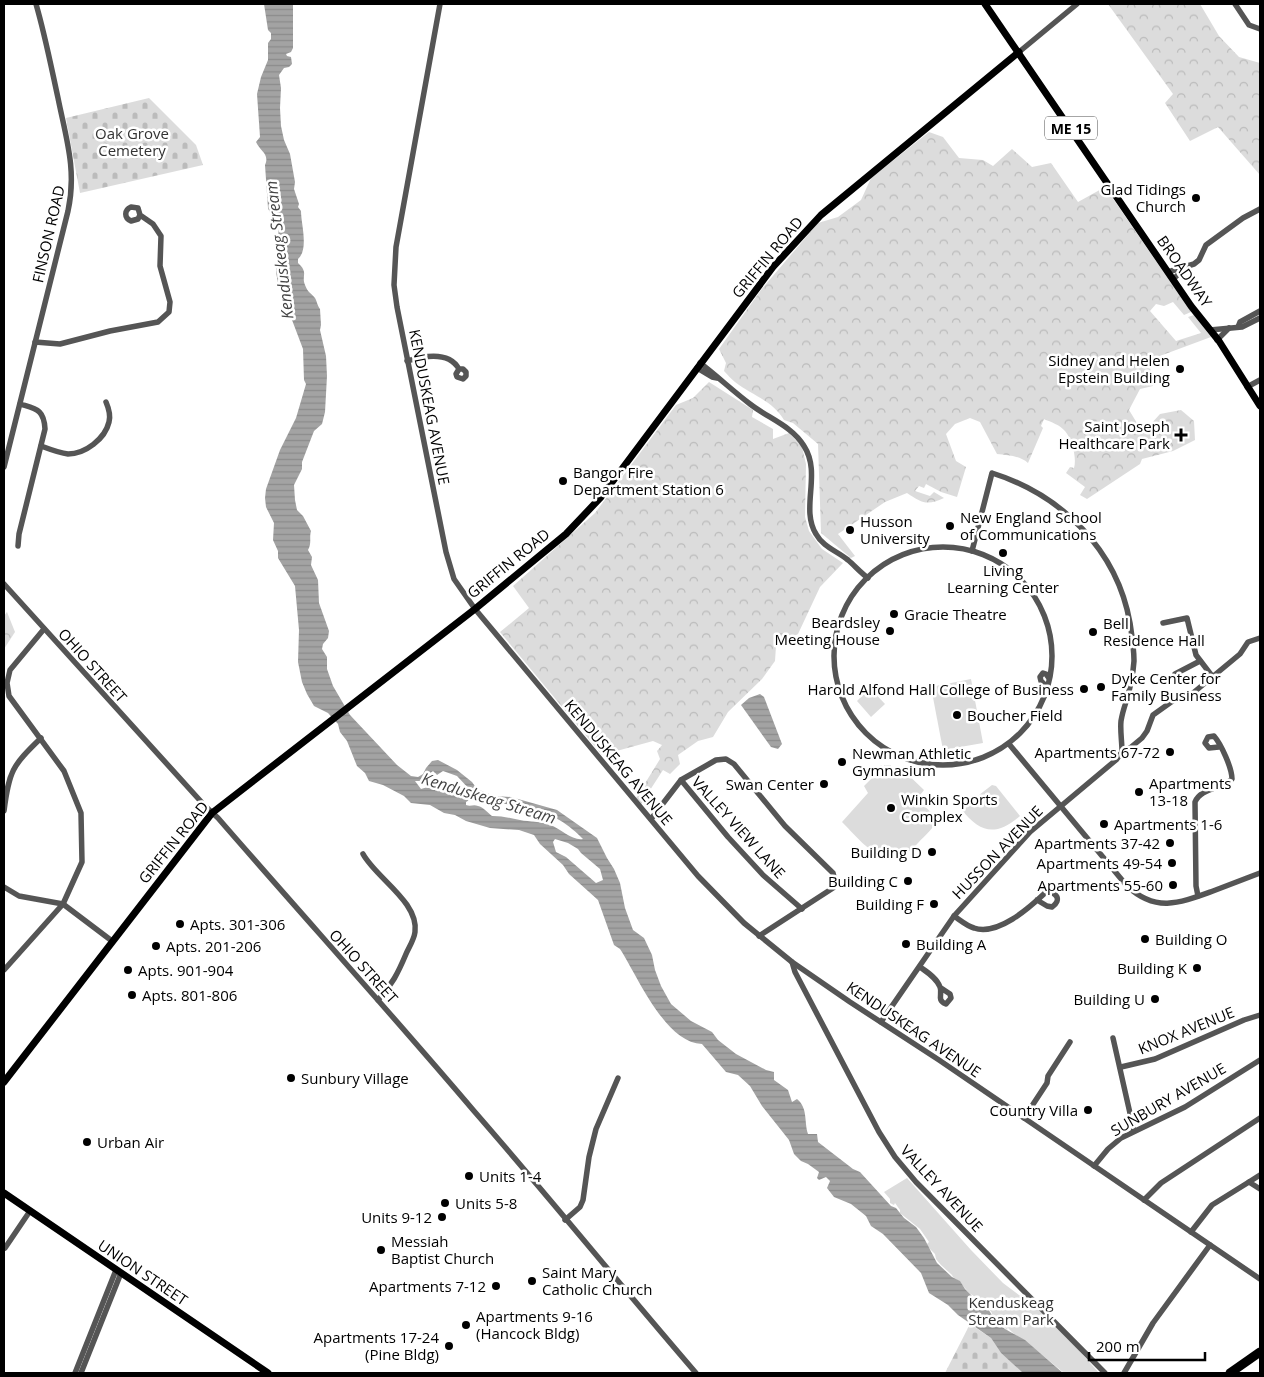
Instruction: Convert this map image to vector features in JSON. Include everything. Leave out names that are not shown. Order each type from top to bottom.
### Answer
[{"type":"highway","points":[[1230,1373],[1260,1352]]},
{"type":"highway","points":[[1239,1373],[1260,1359]]},
{"type":"main road","name":"BROADWAY","points":[[985,4],[1168,272],[1217,340],[1260,406]]},
{"type":"main road","name":"GRIFFIN ROAD","points":[[4,1082],[212,813],[328,721],[475,609],[566,534],[601,496],[773,267],[821,215],[1019,52]]},
{"type":"main road","name":"UNION STREET","points":[[4,1193],[268,1373]]},
{"type":"street","name":"FINSON ROAD","points":[[4,467],[68,211],[73,175],[44,30],[36,4]]},
{"type":"street","name":"KENDUSKEAG AVENUE","points":[[440,4],[396,247],[394,285],[407,361],[446,552],[454,579],[475,609],[716,896],[738,918],[792,962],[1260,1279]]},
{"type":"street","points":[[1019,52],[1077,4]]},
{"type":"street","points":[[1235,4],[1249,25],[1260,28]]},
{"type":"street","points":[[1168,272],[1186,267],[1199,260],[1206,245],[1243,218],[1260,209]]},
{"type":"street","points":[[35,342],[60,344],[110,331],[158,322],[166,316],[170,305],[161,272],[160,236],[153,224],[140,215]]},
{"type":"street","points":[[1173,279],[1186,267]]},
{"type":"street","points":[[1238,327],[1240,322],[1260,311]]},
{"type":"street","points":[[1210,330],[1242,327],[1260,318]]},
{"type":"street","points":[[1217,340],[1229,328]]},
{"type":"street","points":[[407,361],[427,356],[438,357],[452,360],[459,369]]},
{"type":"street","points":[[699,365],[714,374],[716,378],[752,406],[790,430],[799,438],[805,447],[812,466],[810,514],[811,525],[815,534],[820,541],[849,561],[868,578]]},
{"type":"street","points":[[1247,387],[1260,380]]},
{"type":"street","points":[[41,446],[67,454],[89,448],[98,440],[109,421],[110,412],[106,402]]},
{"type":"street","points":[[18,546],[19,534],[45,428],[44,418],[40,412],[20,404]]},
{"type":"street","points":[[972,551],[992,473],[1024,485],[1053,502],[1076,521],[1098,547],[1115,577],[1127,606],[1133,644],[1132,681],[1121,721],[1122,752]]},
{"type":"street","points":[[945,548],[972,551],[989,557],[1018,577],[1040,605],[1052,639],[1052,667],[1049,678],[1041,701],[1033,716],[1009,744],[986,757],[971,762],[940,766],[902,758],[885,748],[862,730],[851,714],[840,691],[834,666],[834,652],[844,612],[850,600],[868,578],[891,561],[918,551],[945,548]]},
{"type":"street","name":"OHIO STREET","points":[[4,584],[212,813],[378,1000],[476,1112],[565,1220],[696,1373]]},
{"type":"street","points":[[1163,623],[1187,618],[1196,655],[1212,676]]},
{"type":"street","points":[[4,970],[63,904],[82,862],[81,813],[64,771],[9,696],[7,683],[10,670],[44,629]]},
{"type":"street","points":[[1009,744],[1060,806],[1116,760],[1122,752],[1142,738],[1154,716],[1160,710],[1174,700],[1193,693],[1240,654],[1248,642],[1260,638]]},
{"type":"street","points":[[1174,674],[1200,661]]},
{"type":"street","points":[[1046,686],[1041,681],[1040,676],[1043,673],[1049,678]]},
{"type":"street","points":[[4,811],[7,786],[13,769],[21,757],[41,738]]},
{"type":"street","points":[[1198,896],[1196,886],[1195,802],[1201,794],[1232,779],[1229,766],[1220,747]]},
{"type":"street","points":[[651,819],[681,780],[716,760],[726,759],[734,764],[785,826],[833,873],[835,881],[833,888],[760,936]]},
{"type":"street","name":"VALLEY VIEW LANE","points":[[681,780],[762,875],[802,909]]},
{"type":"street","name":"HUSSON AVENUE","points":[[881,1022],[954,916],[1030,832],[1060,806],[1127,886],[1148,900],[1163,904],[1179,903],[1260,873]]},
{"type":"street","points":[[363,854],[368,863],[407,906],[414,922],[415,934],[397,975],[390,987],[378,1000]]},
{"type":"street","points":[[4,887],[19,896],[63,904],[112,941]]},
{"type":"street","points":[[954,916],[973,928],[983,930],[1006,924],[1037,900]]},
{"type":"street","name":"VALLEY AVENUE","points":[[792,962],[795,972],[879,1132],[895,1157],[923,1189],[1105,1373]]},
{"type":"street","points":[[920,967],[941,988]]},
{"type":"street","name":"KNOX AVENUE","points":[[1120,1067],[1155,1059],[1244,1020],[1260,1015]]},
{"type":"street","points":[[1113,1038],[1134,1131]]},
{"type":"street","points":[[1024,1118],[1047,1083],[1048,1076],[1070,1042]]},
{"type":"street","name":"SUNBURY AVENUE","points":[[1094,1166],[1111,1146],[1134,1131],[1185,1107],[1260,1060]]},
{"type":"street","points":[[565,1220],[580,1207],[583,1200],[589,1157],[596,1129],[618,1078]]},
{"type":"street","points":[[1144,1200],[1161,1183],[1260,1118]]},
{"type":"street","points":[[1190,1232],[1212,1205],[1260,1175]]},
{"type":"street","points":[[1249,1182],[1260,1189]]},
{"type":"street","points":[[5,1248],[30,1211]]},
{"type":"street","points":[[1124,1373],[1153,1322],[1210,1245]]},
{"type":"street","points":[[75,1373],[118,1272]]},
{"type":"street","points":[[82,1373],[118,1272]]},
{"type":"green space","points":[[1108,4],[1200,4],[1219,36],[1239,57],[1260,63],[1260,175],[1218,127],[1190,141],[1165,103],[1173,94]]},
{"type":"green space","name":"Oak Grove Cemetery","points":[[149,98],[196,145],[203,165],[80,193],[66,118]]},
{"type":"green space","points":[[929,132],[943,137],[959,158],[983,160],[993,166],[1012,149],[1032,167],[1051,163],[1078,202],[1105,187],[1191,312],[1184,315],[1173,302],[1164,306],[1156,304],[1150,311],[1176,341],[1201,333],[1188,317],[1194,315],[1211,337],[1149,360],[1153,386],[1140,389],[1129,410],[1140,428],[1150,425],[1160,414],[1181,410],[1194,421],[1195,440],[1173,451],[1142,459],[1140,464],[1087,499],[1080,495],[1085,487],[1066,473],[1070,467],[1074,468],[1074,454],[1070,439],[1061,427],[1044,419],[1041,426],[1043,428],[1028,463],[1018,457],[997,454],[980,422],[970,418],[955,424],[946,434],[956,461],[966,467],[957,497],[941,492],[926,484],[924,488],[919,486],[915,491],[930,496],[934,492],[944,498],[929,503],[907,493],[885,502],[838,534],[855,556],[851,558],[821,533],[818,444],[793,423],[784,420],[768,403],[732,380],[724,371],[726,363],[719,349],[761,290],[818,223],[838,217],[861,200],[871,178]]},
{"type":"green space","points":[[709,382],[753,410],[752,417],[773,429],[773,439],[789,433],[802,447],[806,464],[805,517],[809,531],[822,549],[843,563],[820,587],[798,634],[776,646],[775,661],[762,679],[728,712],[713,737],[698,741],[678,755],[680,764],[670,774],[663,770],[641,804],[636,798],[660,759],[657,751],[662,745],[653,741],[602,755],[500,632],[529,608],[513,586],[595,513],[676,405],[693,398]]},
{"type":"green space","points":[[7,612],[15,632],[4,649],[4,616]]},
{"type":"green space","name":"Boucher Field","points":[[971,679],[983,743],[943,750],[931,687]]},
{"type":"green space","points":[[870,688],[885,704],[871,717],[857,701]]},
{"type":"green space","name":"Winkin Sports Complex","points":[[881,765],[884,768],[884,765],[891,765],[891,767],[896,769],[899,766],[924,790],[917,799],[937,818],[932,828],[918,843],[907,853],[896,857],[886,857],[877,854],[859,840],[842,822],[868,793],[864,786],[879,771],[878,769]]},
{"type":"green space","points":[[992,785],[996,786],[1020,816],[1003,827],[996,829],[982,827],[975,823],[961,809]]},
{"type":"green space","name":"Kenduskeag Stream Park","points":[[907,1178],[1003,1283],[1040,1311],[1061,1330],[1099,1373],[1064,1373],[1008,1328],[1008,1331],[1001,1324],[998,1324],[994,1317],[991,1316],[992,1313],[985,1303],[969,1293],[936,1259],[935,1254],[928,1247],[927,1244],[929,1242],[920,1229],[900,1213],[895,1203],[894,1205],[890,1203],[890,1199],[884,1192]]},
{"type":"green space","points":[[970,1324],[991,1338],[1001,1353],[1024,1373],[945,1373]]},
{"type":"water","name":"Kenduskeag Stream","points":[[264,4],[293,5],[293,48],[291,52],[286,54],[291,57],[292,64],[284,68],[279,75],[281,126],[290,154],[295,182],[294,189],[299,204],[298,207],[301,211],[304,243],[298,263],[304,272],[306,288],[315,298],[320,309],[320,330],[326,356],[327,376],[325,412],[322,424],[314,431],[302,462],[302,469],[294,485],[295,500],[297,510],[303,516],[311,531],[308,550],[312,557],[311,565],[318,580],[319,603],[329,631],[328,638],[323,644],[322,649],[327,657],[327,669],[333,686],[350,715],[397,765],[411,776],[418,777],[423,774],[432,761],[438,760],[457,770],[472,782],[477,789],[494,796],[511,797],[557,810],[597,838],[620,883],[625,908],[633,930],[644,938],[652,955],[661,986],[671,1004],[691,1021],[712,1032],[718,1040],[736,1054],[766,1070],[774,1072],[774,1080],[788,1090],[792,1102],[797,1099],[803,1106],[808,1134],[817,1134],[818,1142],[853,1169],[860,1172],[891,1206],[896,1208],[904,1218],[916,1227],[937,1263],[952,1277],[960,1281],[973,1297],[985,1304],[995,1320],[1005,1329],[1025,1340],[1063,1373],[1022,1372],[1001,1353],[991,1338],[929,1293],[921,1273],[883,1234],[871,1226],[866,1216],[851,1204],[834,1197],[827,1188],[830,1181],[826,1177],[819,1180],[817,1178],[819,1172],[801,1161],[794,1154],[789,1140],[762,1106],[750,1086],[738,1075],[726,1072],[702,1044],[689,1041],[664,1020],[620,949],[614,945],[598,900],[569,874],[563,865],[540,844],[534,835],[519,830],[490,828],[466,821],[455,815],[444,813],[430,805],[411,803],[404,796],[383,785],[369,781],[365,773],[357,766],[338,724],[328,713],[314,706],[302,682],[298,662],[299,630],[295,586],[278,558],[278,551],[273,540],[274,523],[266,507],[265,498],[266,489],[280,450],[296,418],[306,384],[304,380],[303,349],[278,283],[276,272],[279,223],[272,218],[268,208],[266,158],[256,142],[260,137],[257,94],[268,60],[268,43],[271,39],[271,33],[268,30]],"holes":[[[433,771],[437,775],[443,771],[457,776],[471,791],[460,797],[436,787],[421,789],[415,781],[421,781]],[[474,797],[514,806],[525,812],[541,812],[557,818],[583,839],[571,837],[547,824],[492,816],[480,807],[466,805],[466,802]],[[555,839],[568,843],[578,849],[600,869],[603,880],[596,883],[566,857],[556,852],[553,842]]]},
{"type":"water","points":[[760,694],[764,697],[782,744],[778,749],[771,747],[741,705],[749,698]]},
{"type":"place","name":"Glad Tidings Church","points":[[1196,198]]},
{"type":"place","name":"Sidney and Helen Epstein Building","points":[[1180,369]]},
{"type":"place","name":"Saint Joseph Healthcare Park","points":[[1181,435]]},
{"type":"place","name":"Bangor Fire Department Station 6","points":[[563,481]]},
{"type":"place","name":"New England School of Communications","points":[[950,526]]},
{"type":"place","name":"Husson University","points":[[850,530]]},
{"type":"place","name":"Living Learning Center","points":[[1003,553]]},
{"type":"place","name":"Gracie Theatre","points":[[894,614]]},
{"type":"place","name":"Beardsley Meeting House","points":[[890,631]]},
{"type":"place","name":"Bell Residence Hall","points":[[1093,632]]},
{"type":"place","name":"Dyke Center for Family Business","points":[[1101,687]]},
{"type":"place","name":"Harold Alfond Hall College of Business","points":[[1084,689]]},
{"type":"place","name":"Boucher Field","points":[[957,715]]},
{"type":"place","name":"Apartments 67-72","points":[[1170,752]]},
{"type":"place","name":"Newman Athletic Gymnasium","points":[[842,762]]},
{"type":"place","name":"Swan Center","points":[[824,784]]},
{"type":"place","name":"Apartments 13-18","points":[[1139,792]]},
{"type":"place","name":"Winkin Sports Complex","points":[[891,808]]},
{"type":"place","name":"Apartments 1-6","points":[[1104,824]]},
{"type":"place","name":"Apartments 37-42","points":[[1170,843]]},
{"type":"place","name":"Building D","points":[[932,852]]},
{"type":"place","name":"Apartments 49-54","points":[[1172,863]]},
{"type":"place","name":"Building C","points":[[908,881]]},
{"type":"place","name":"Apartments 55-60","points":[[1173,885]]},
{"type":"place","name":"Building F","points":[[934,904]]},
{"type":"place","name":"Apts. 301-306","points":[[180,924]]},
{"type":"place","name":"Building O","points":[[1145,939]]},
{"type":"place","name":"Building A","points":[[906,944]]},
{"type":"place","name":"Apts. 201-206","points":[[156,946]]},
{"type":"place","name":"Building K","points":[[1197,968]]},
{"type":"place","name":"Apts. 901-904","points":[[128,970]]},
{"type":"place","name":"Apts. 801-806","points":[[132,995]]},
{"type":"place","name":"Building U","points":[[1155,999]]},
{"type":"place","name":"Sunbury Village","points":[[291,1078]]},
{"type":"place","name":"Country Villa","points":[[1088,1110]]},
{"type":"place","name":"Urban Air","points":[[87,1142]]},
{"type":"place","name":"Units 1-4","points":[[469,1176]]},
{"type":"place","name":"Units 5-8","points":[[445,1203]]},
{"type":"place","name":"Units 9-12","points":[[442,1217]]},
{"type":"place","name":"Messiah Baptist Church","points":[[381,1250]]},
{"type":"place","name":"Saint Mary Catholic Church","points":[[532,1281]]},
{"type":"place","name":"Apartments 7-12","points":[[496,1286]]},
{"type":"place","name":"Apartments 9-16 (Hancock Bldg)","points":[[466,1325]]},
{"type":"place","name":"Apartments 17-24 (Pine Bldg)","points":[[449,1346]]}]
